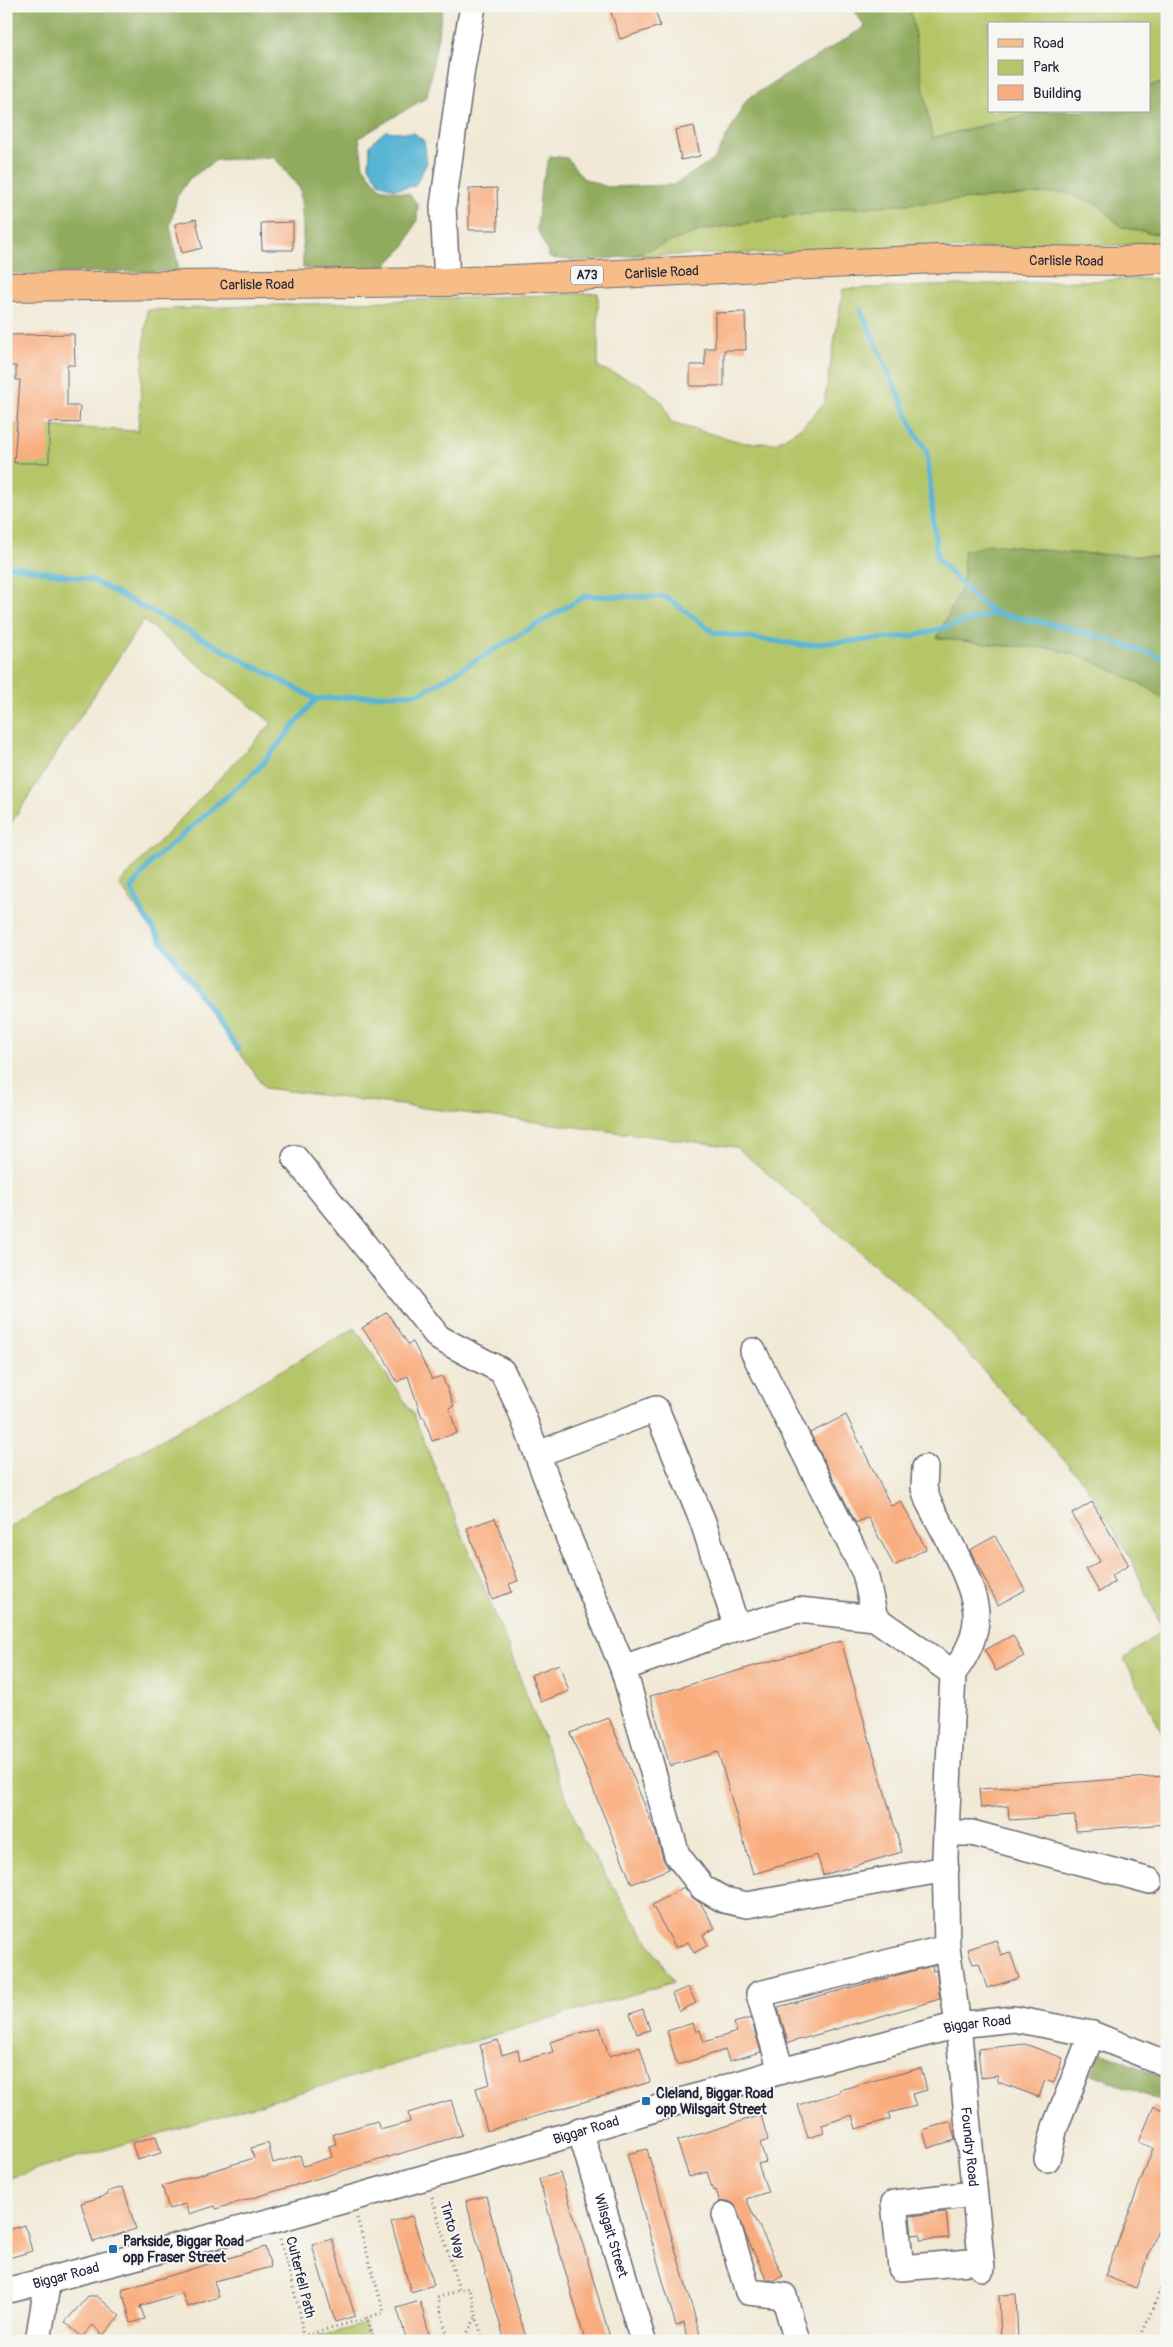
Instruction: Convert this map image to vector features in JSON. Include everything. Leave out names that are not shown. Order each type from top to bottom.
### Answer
[{"type":"main road","name":"Carlisle Road","points":[[6,287],[447,282],[937,259],[1124,261],[1167,258]]},
{"type":"street","points":[[447,282],[443,206],[473,6]]},
{"type":"street","points":[[295,1158],[439,1338],[502,1370],[538,1454],[570,1541],[623,1668],[677,1855],[703,1888],[724,1900],[747,1905],[946,1869]]},
{"type":"street","points":[[753,1351],[865,1573],[875,1618]]},
{"type":"street","points":[[538,1454],[656,1409],[703,1522],[736,1628]]},
{"type":"street","points":[[623,1668],[736,1628],[798,1610],[875,1618],[953,1674],[972,1643],[976,1620],[971,1588],[928,1501],[924,1488],[925,1468]]},
{"type":"street","name":"Foundry Road","points":[[953,1674],[946,1833],[947,1948],[958,2025],[981,2265],[901,2268],[894,2203],[974,2194]]},
{"type":"street","points":[[946,1833],[972,1833],[1150,1881]]},
{"type":"street","points":[[782,2070],[759,1994],[947,1948]]},
{"type":"street","name":"Biggar Road","points":[[6,2291],[275,2220],[426,2177],[782,2070],[958,2025],[1014,2019],[1092,2034],[1167,2064]]},
{"type":"street","points":[[1047,2159],[1055,2127],[1092,2034]]},
{"type":"street","name":"Wilsgait Street","points":[[580,2130],[643,2341]]},
{"type":"street","points":[[725,2215],[748,2292],[784,2296],[797,2341]]},
{"type":"street","points":[[38,2341],[48,2280]]},
{"type":"path","name":"Tinto Way","points":[[426,2177],[459,2290]]},
{"type":"path","points":[[302,2336],[384,2312],[352,2198]]},
{"type":"path","name":"Culterfell Path","points":[[275,2220],[300,2313],[303,2341]]},
{"type":"path","points":[[1139,2341],[1167,2274]]},
{"type":"path","points":[[449,2341],[437,2298],[469,2288],[483,2341]]},
{"type":"path","points":[[463,2341],[477,2316]]},
{"type":"path","points":[[367,2318],[374,2341]]},
{"type":"green space","points":[[6,6],[443,6],[427,97],[359,138],[363,166],[380,188],[409,194],[418,205],[417,220],[405,246],[385,266],[350,273],[303,268],[303,227],[300,189],[274,157],[216,160],[189,179],[177,197],[170,225],[179,271],[6,274]]},
{"type":"green space","points":[[852,6],[910,6],[932,138],[1039,112],[1150,112],[1150,86],[1167,82],[1167,236],[1121,227],[1100,205],[1063,192],[841,209],[702,230],[631,256],[584,261],[550,258],[537,229],[541,185],[550,156],[567,158],[583,178],[607,187],[673,185],[714,160],[747,99],[865,27]]},
{"type":"green space","points":[[910,6],[1167,6],[1167,82],[1150,86],[1150,22],[988,22],[988,112],[1039,112],[931,138]]},
{"type":"green space","points":[[1063,192],[1100,205],[1121,227],[1167,236],[1167,244],[631,256],[702,230],[841,209]]},
{"type":"green space","points":[[1167,278],[1167,557],[1069,553],[992,544],[963,584],[937,638],[1007,646],[1052,648],[1091,660],[1149,688],[1167,702],[1167,1742],[1124,1659],[1163,1630],[1129,1555],[1086,1485],[934,1315],[736,1147],[265,1088],[119,884],[272,723],[143,620],[6,831],[6,424],[138,431],[147,310],[598,293],[598,367],[640,384],[663,403],[671,423],[745,443],[776,443],[802,427],[824,403],[843,289]]},
{"type":"green space","points":[[992,544],[1069,553],[1167,557],[1167,702],[1149,688],[1091,660],[1052,648],[1007,646],[937,638],[963,584],[964,551]]},
{"type":"green space","points":[[355,1328],[413,1414],[501,1629],[583,1840],[674,1982],[6,2179],[6,1529]]},
{"type":"green space","points":[[1101,2052],[1167,2079],[1167,2104],[1090,2073]]},
{"type":"green space","points":[[365,2324],[370,2341],[313,2341],[313,2338]]},
{"type":"water","points":[[385,131],[414,133],[424,141],[427,163],[415,186],[394,189],[380,183],[369,166],[370,145]]},
{"type":"building","points":[[609,6],[654,6],[660,26],[620,39]]},
{"type":"building","points":[[694,126],[700,156],[681,160],[675,130]]},
{"type":"building","points":[[497,188],[498,230],[469,230],[469,189]]},
{"type":"building","points":[[196,219],[202,248],[182,253],[175,224]]},
{"type":"building","points":[[293,222],[293,250],[262,250],[261,223]]},
{"type":"building","points":[[745,312],[746,350],[724,350],[724,386],[690,386],[690,365],[705,365],[705,348],[715,348],[715,313]]},
{"type":"building","points":[[74,334],[75,365],[67,365],[67,406],[80,406],[79,423],[49,422],[49,463],[14,463],[20,380],[16,380],[16,366],[8,366],[7,335]]},
{"type":"building","points":[[387,1312],[408,1344],[413,1342],[432,1379],[442,1376],[454,1406],[449,1408],[457,1433],[432,1441],[408,1376],[397,1382],[384,1357],[362,1328]]},
{"type":"building","points":[[846,1415],[891,1506],[901,1501],[926,1549],[894,1566],[868,1517],[856,1523],[810,1433]]},
{"type":"building","points":[[1092,1502],[1129,1565],[1111,1576],[1115,1582],[1099,1592],[1086,1569],[1100,1561],[1072,1514]]},
{"type":"building","points":[[495,1518],[518,1581],[509,1584],[512,1592],[492,1599],[467,1528]]},
{"type":"building","points":[[995,1536],[1025,1590],[998,1605],[970,1550]]},
{"type":"building","points":[[1013,1635],[1024,1656],[996,1671],[985,1650]]},
{"type":"building","points":[[841,1641],[902,1852],[823,1875],[817,1855],[753,1874],[718,1752],[670,1766],[650,1696]]},
{"type":"building","points":[[559,1664],[569,1691],[541,1702],[531,1675]]},
{"type":"building","points":[[609,1718],[656,1833],[663,1859],[669,1869],[632,1884],[570,1733]]},
{"type":"building","points":[[1164,1776],[1167,1824],[1076,1831],[1075,1816],[1009,1820],[1008,1806],[981,1808],[979,1789]]},
{"type":"building","points":[[684,1887],[701,1904],[715,1928],[703,1935],[708,1945],[694,1953],[688,1942],[676,1948],[652,1905]]},
{"type":"building","points":[[996,1940],[1001,1955],[1010,1952],[1019,1978],[987,1988],[979,1963],[973,1964],[968,1949]]},
{"type":"building","points":[[932,1966],[933,1971],[936,1970],[940,1999],[788,2043],[778,2007]]},
{"type":"building","points":[[688,1987],[696,2003],[679,2011],[672,1994]]},
{"type":"building","points":[[643,2009],[650,2030],[637,2034],[630,2014]]},
{"type":"building","points":[[751,2018],[761,2052],[729,2061],[725,2050],[677,2065],[667,2031],[693,2023],[696,2032],[700,2030],[704,2042],[737,2032],[734,2023]]},
{"type":"building","points":[[600,2027],[609,2056],[640,2047],[650,2082],[487,2131],[476,2088],[490,2084],[480,2045],[498,2040],[502,2055],[518,2050],[520,2061],[553,2052],[550,2042]]},
{"type":"building","points":[[1025,2044],[1063,2058],[1054,2083],[1045,2080],[1039,2097],[998,2082],[998,2076],[981,2078],[978,2049]]},
{"type":"building","points":[[921,2068],[927,2090],[912,2094],[916,2106],[889,2113],[890,2119],[856,2129],[852,2115],[822,2125],[824,2133],[808,2138],[798,2105],[840,2092],[839,2090]]},
{"type":"building","points":[[451,2100],[462,2135],[216,2209],[215,2206],[189,2214],[185,2204],[169,2209],[162,2186],[254,2158],[251,2148],[268,2143],[273,2163],[300,2155],[303,2166],[332,2157],[329,2146],[336,2144],[333,2134],[377,2121],[380,2130],[410,2122],[408,2113]]},
{"type":"building","points":[[1154,2106],[1167,2112],[1167,2207],[1136,2288],[1105,2276],[1153,2148],[1139,2142]]},
{"type":"building","points":[[761,2115],[768,2140],[760,2143],[766,2162],[758,2164],[768,2192],[746,2199],[783,2276],[775,2280],[767,2280],[746,2236],[735,2205],[729,2201],[720,2202],[716,2190],[713,2191],[707,2172],[689,2177],[677,2141]]},
{"type":"building","points":[[951,2121],[955,2140],[928,2148],[923,2130]]},
{"type":"building","points":[[156,2136],[161,2153],[137,2160],[132,2143]]},
{"type":"building","points":[[647,2149],[702,2341],[687,2341],[684,2323],[676,2326],[665,2288],[627,2154]]},
{"type":"building","points":[[560,2173],[611,2341],[585,2341],[539,2179]]},
{"type":"building","points":[[123,2187],[136,2229],[93,2242],[81,2203],[108,2195],[107,2192]]},
{"type":"building","points":[[486,2196],[527,2341],[505,2341],[492,2297],[466,2201]]},
{"type":"building","points":[[946,2212],[949,2238],[920,2240],[920,2234],[912,2235],[910,2216]]},
{"type":"building","points":[[412,2216],[434,2285],[411,2292],[391,2222]]},
{"type":"building","points":[[25,2225],[32,2251],[6,2259],[6,2231]]},
{"type":"building","points":[[332,2239],[355,2316],[335,2322],[312,2245]]},
{"type":"building","points":[[265,2247],[271,2267],[214,2281],[219,2297],[187,2307],[182,2293],[140,2306],[145,2319],[131,2323],[122,2290]]},
{"type":"building","points":[[1016,2294],[1018,2341],[1001,2341],[999,2295]]},
{"type":"building","points":[[88,2296],[97,2296],[120,2316],[103,2335],[93,2325],[82,2337],[65,2322]]},
{"type":"building","points":[[420,2301],[431,2341],[407,2341],[397,2308]]},
{"type":"waterway","points":[[861,310],[915,432],[927,452],[937,558],[973,597],[995,613]]},
{"type":"waterway","points":[[6,565],[92,580],[316,699],[421,693],[585,596],[666,597],[715,633],[803,645],[914,636],[995,613],[1070,628],[1167,659]]},
{"type":"waterway","points":[[238,1049],[145,917],[131,889],[152,861],[257,770],[316,699]]},
{"type":"place","name":"Cleland, Biggar Road opp Wilsgait Street","points":[[646,2101]]},
{"type":"place","name":"Parkside, Biggar Road opp Fraser Street","points":[[113,2249]]}]
